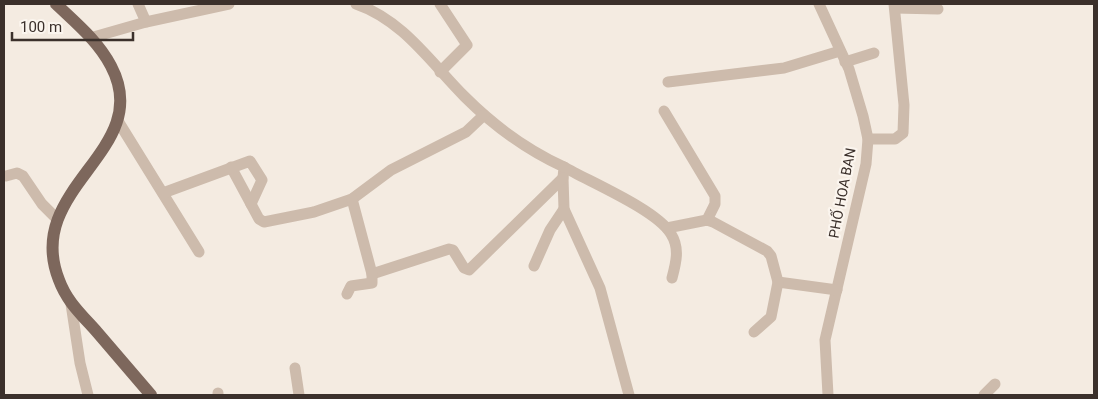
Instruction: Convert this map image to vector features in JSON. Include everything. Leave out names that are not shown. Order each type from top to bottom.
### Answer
[{"type":"main road","points":[[56,4],[90,38],[111,65],[118,81],[121,104],[118,121],[109,142],[66,199],[57,219],[53,242],[55,266],[59,280],[71,304],[151,395]]},
{"type":"street","points":[[138,4],[146,22]]},
{"type":"street","points":[[90,38],[146,22],[229,4]]},
{"type":"street","points":[[358,4],[376,8],[484,115],[520,143],[564,172],[624,198],[667,228],[672,234],[677,251],[672,278]]},
{"type":"street","points":[[440,4],[467,45],[440,72]]},
{"type":"street","name":"PHỐ HOA BAN","points":[[818,4],[845,62],[868,139],[866,164],[824,347],[828,395]]},
{"type":"street","points":[[868,139],[895,139],[903,133],[904,104],[896,40],[895,6],[938,9]]},
{"type":"street","points":[[668,82],[784,68],[840,50]]},
{"type":"street","points":[[845,62],[874,53]]},
{"type":"street","points":[[664,111],[715,196],[715,204],[707,220]]},
{"type":"street","points":[[231,167],[259,219],[264,222],[314,212],[352,199],[391,170],[466,132],[484,115]]},
{"type":"street","points":[[118,121],[199,252]]},
{"type":"street","points":[[163,193],[250,161],[261,178],[251,204]]},
{"type":"street","points":[[564,172],[564,209],[600,288],[628,395]]},
{"type":"street","points":[[372,274],[449,249],[453,250],[464,268],[470,269],[564,172]]},
{"type":"street","points":[[6,176],[17,173],[23,176],[42,204],[57,219]]},
{"type":"street","points":[[347,294],[351,286],[371,283],[372,274],[352,199]]},
{"type":"street","points":[[534,266],[550,230],[564,209]]},
{"type":"street","points":[[667,228],[707,220],[767,251],[771,256],[778,282],[771,318],[754,332]]},
{"type":"street","points":[[778,282],[837,290]]},
{"type":"street","points":[[71,304],[80,363],[88,395]]},
{"type":"street","points":[[295,368],[299,395]]},
{"type":"street","points":[[984,395],[995,384]]}]
